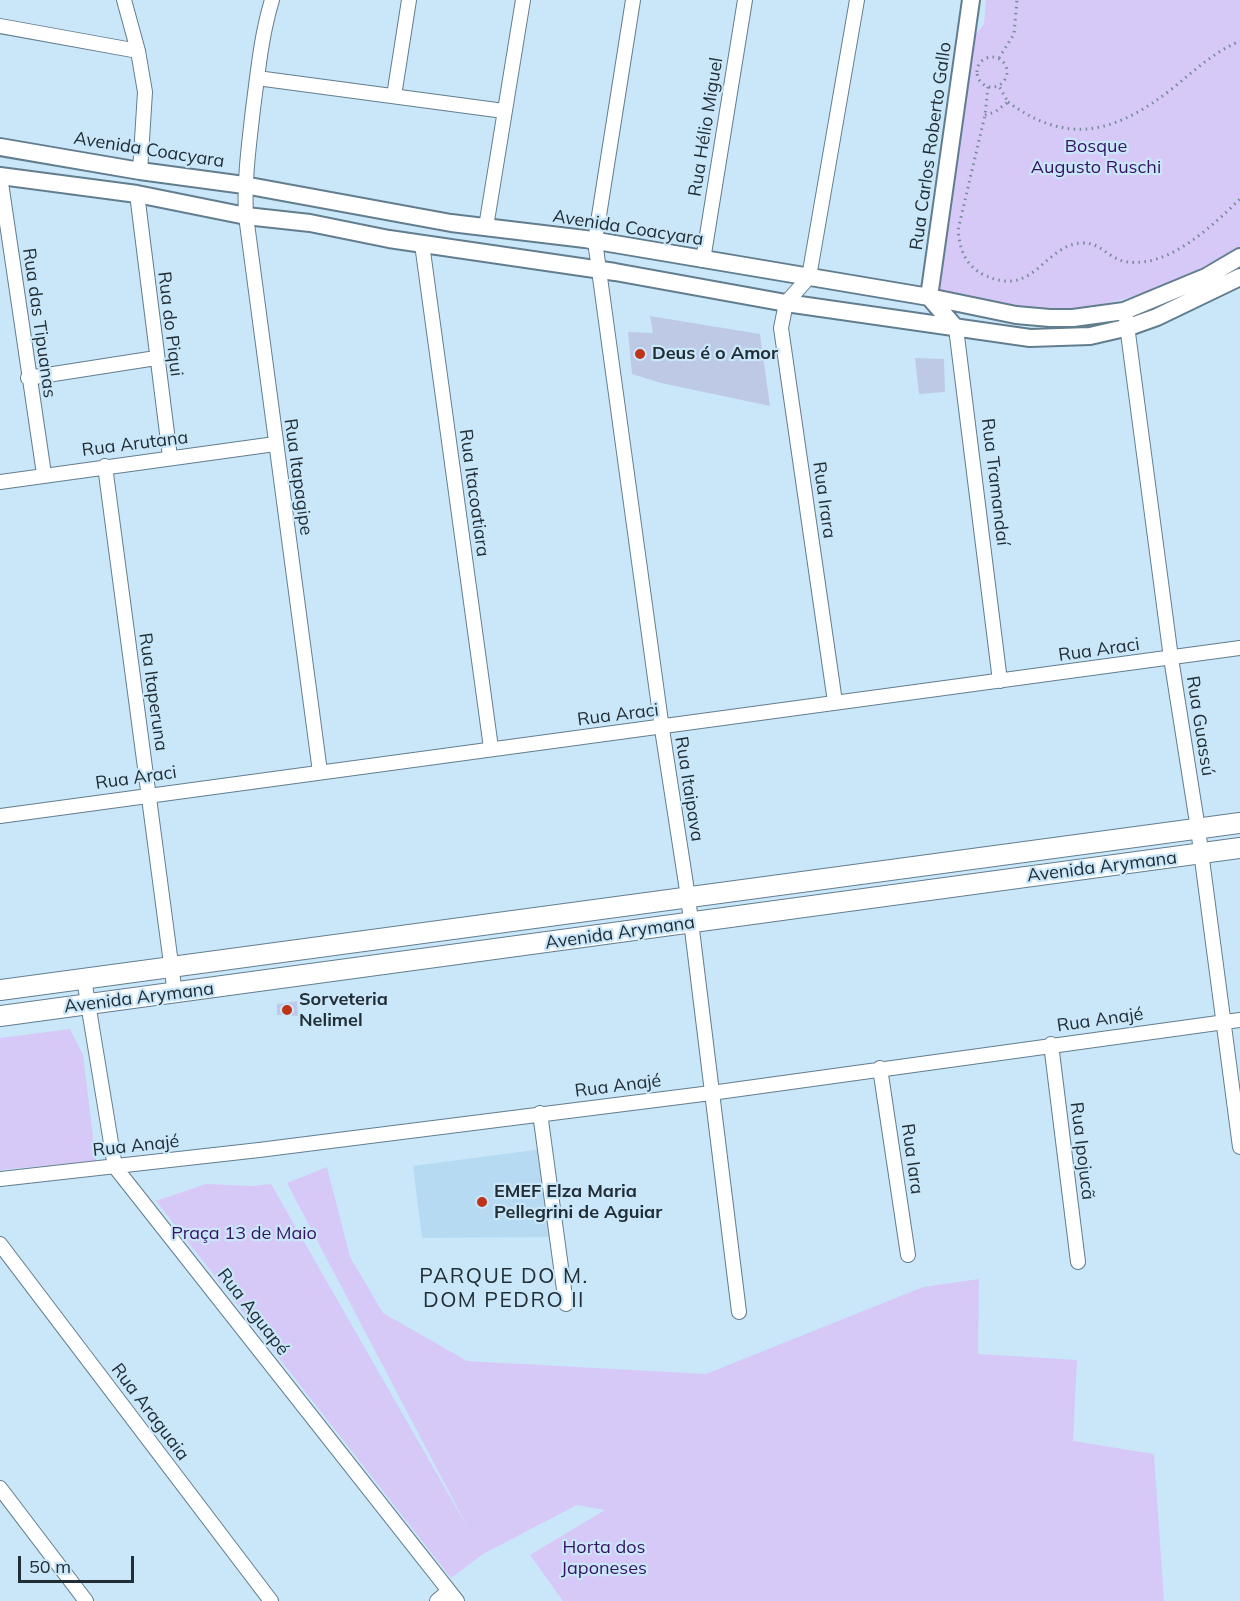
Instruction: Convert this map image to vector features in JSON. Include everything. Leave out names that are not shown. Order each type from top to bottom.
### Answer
[{"type":"main road","name":"Avenida Arymana","points":[[0,990],[1240,822]]},
{"type":"main road","name":"Avenida Arymana","points":[[0,1016],[176,994],[918,890],[1240,848]]},
{"type":"street","points":[[124,0],[138,51],[145,92],[140,171]]},
{"type":"street","name":"Rua Itapagipe","points":[[272,0],[264,26],[244,185],[275,444],[320,772]]},
{"type":"street","points":[[394,96],[409,0]]},
{"type":"street","points":[[486,227],[523,0]]},
{"type":"street","name":"Rua Itaipava","points":[[633,0],[595,241],[662,729],[688,897],[740,1312]]},
{"type":"street","name":"Rua Hélio Miguel","points":[[703,260],[745,0]]},
{"type":"street","points":[[786,303],[809,277],[856,0]]},
{"type":"street","name":"Rua Carlos Roberto Gallo","points":[[929,297],[971,0]]},
{"type":"street","points":[[0,26],[138,51]]},
{"type":"street","points":[[257,78],[504,111]]},
{"type":"street","name":"Avenida Coacyara","points":[[0,147],[140,171],[244,185],[486,227],[595,241],[929,297],[1016,315],[1073,318],[1124,311],[1206,277],[1240,257]]},
{"type":"street","points":[[0,176],[136,194],[246,216],[310,223],[422,244],[600,271],[786,303],[1030,338],[1090,336],[1129,327],[1157,317],[1240,277]]},
{"type":"street","name":"Rua das Tipuanas","points":[[0,176],[28,378],[44,474]]},
{"type":"street","name":"Rua do Piqui","points":[[136,194],[170,457]]},
{"type":"street","name":"Rua Itacoatiara","points":[[422,244],[491,748]]},
{"type":"street","points":[[929,297],[956,328]]},
{"type":"street","name":"Rua Irara","points":[[786,303],[781,328],[835,702]]},
{"type":"street","name":"Rua Guassú","points":[[1124,311],[1129,327],[1171,658],[1198,829],[1240,1148]]},
{"type":"street","name":"Rua Tramandaí","points":[[956,328],[1000,681]]},
{"type":"street","points":[[28,378],[156,358]]},
{"type":"street","name":"Rua Arutana","points":[[0,482],[44,474],[275,444]]},
{"type":"street","name":"Rua Itaperuna","points":[[105,466],[176,994]]},
{"type":"street","name":"Rua Araci","points":[[0,816],[491,748],[662,729],[835,702],[1240,648]]},
{"type":"street","name":"Rua Aguapé","points":[[84,979],[115,1167],[453,1596]]},
{"type":"street","name":"Rua Anajé","points":[[0,1179],[115,1167],[711,1093],[1050,1044],[1240,1020]]},
{"type":"street","name":"Rua Ipojucã","points":[[1050,1044],[1078,1262]]},
{"type":"street","name":"Rua Iara","points":[[880,1068],[908,1255]]},
{"type":"street","points":[[540,1113],[566,1304]]},
{"type":"street","name":"Rua Araguaia","points":[[0,1244],[271,1601]]},
{"type":"street","points":[[0,1488],[86,1601]]},
{"type":"street","points":[[437,1601],[453,1596]]},
{"type":"path","points":[[999,58],[1014,33],[1017,0]]},
{"type":"path","points":[[999,86],[1008,102],[1044,124],[1069,130],[1098,129],[1131,117],[1157,100],[1212,55],[1240,41]]},
{"type":"path","points":[[988,57],[999,58],[1005,65],[1007,74],[999,86],[988,87],[977,77],[977,67],[988,57]]},
{"type":"path","points":[[988,87],[985,114],[958,230],[960,248],[966,260],[979,272],[992,278],[1022,279],[1040,268],[1062,248],[1082,243],[1099,246],[1120,261],[1145,262],[1161,257],[1190,241],[1240,199]]},
{"type":"path","points":[[985,114],[995,112],[1008,102]]},
{"type":"shaded area","name":"EMEF Elza Maria Pellegrini de Aguiar","points":[[542,1149],[550,1237],[422,1238],[413,1166]]},
{"type":"green space","name":"Bosque Augusto Ruschi","points":[[986,0],[1240,0],[1240,248],[1163,286],[1109,303],[1081,308],[1053,310],[1012,308],[937,294],[970,41],[984,24]]},
{"type":"green space","points":[[70,1029],[83,1055],[96,1161],[0,1170],[0,1038]]},
{"type":"green space","points":[[327,1167],[350,1257],[383,1313],[467,1361],[706,1374],[923,1287],[979,1279],[978,1354],[1077,1360],[1073,1441],[1154,1454],[1164,1601],[563,1601],[530,1555],[605,1510],[577,1505],[483,1554],[451,1578],[156,1201],[206,1184],[252,1186],[271,1184],[469,1530],[287,1183]]},
{"type":"building","points":[[650,316],[760,334],[770,406],[661,383],[632,374],[628,332],[653,333]]},
{"type":"building","points":[[915,358],[944,359],[945,392],[919,394]]},
{"type":"building","name":"Sorveteria Nelimel","points":[[297,1001],[298,1016],[277,1015],[277,1004]]},
{"type":"place","name":"Deus é o Amor","points":[[640,354]]},
{"type":"place","name":"Sorveteria Nelimel","points":[[287,1010]]},
{"type":"place","name":"EMEF Elza Maria Pellegrini de Aguiar","points":[[482,1202]]},
{"type":"district","name":"PARQUE DO M. DOM PEDRO II","points":[[504,1289]]},
{"type":"park label","name":"Praça 13 de Maio","points":[[244,1234]]},
{"type":"park label","name":"Horta dos Japoneses","points":[[604,1558]]}]
